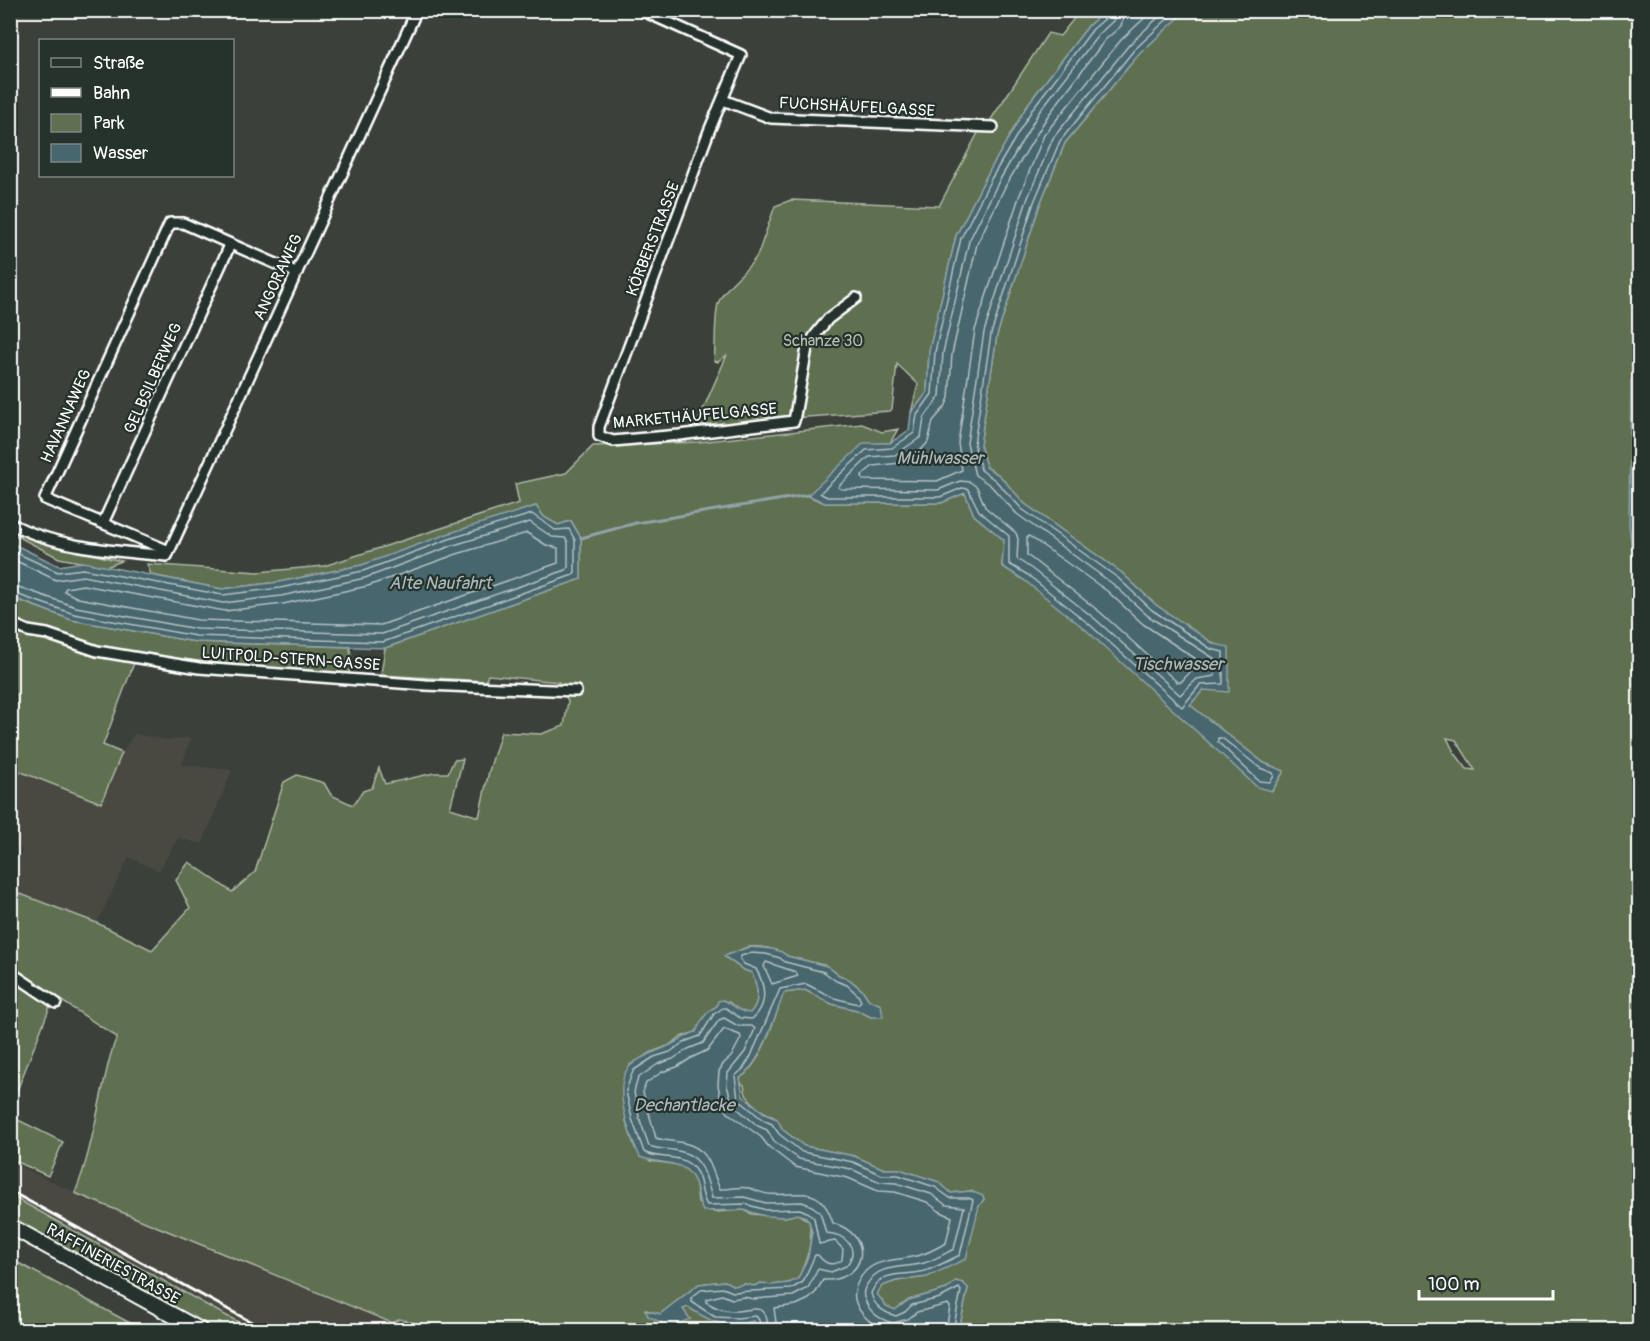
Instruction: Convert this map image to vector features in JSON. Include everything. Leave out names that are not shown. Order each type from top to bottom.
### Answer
[{"type":"street","name":"ANGORAWEG","points":[[168,554],[417,10]]},
{"type":"street","points":[[641,10],[664,15]]},
{"type":"street","name":"KÖRBERSTRASSE","points":[[599,436],[599,427],[709,131],[741,55],[664,15]]},
{"type":"street","name":"FUCHSHÄUFELGASSE","points":[[723,100],[771,118],[993,127]]},
{"type":"street","name":"HAVANNAWEG","points":[[168,554],[45,499],[170,223],[183,224],[230,245]]},
{"type":"street","points":[[230,245],[297,273]]},
{"type":"street","name":"GELBSILBERWEG","points":[[103,523],[230,245]]},
{"type":"street","name":"MARKETHÄUFELGASSE","points":[[599,436],[613,441],[794,421],[807,348],[828,319],[856,298]]},
{"type":"street","points":[[10,523],[24,531],[87,548],[168,554]]},
{"type":"street","name":"LUITPOLD-STERN-GASSE","points":[[10,623],[28,631],[46,634],[97,651],[199,668],[426,685],[576,691]]},
{"type":"street","points":[[10,972],[56,1003]]},
{"type":"street","name":"RAFFINERIESTRASSE","points":[[10,1226],[200,1330]]},
{"type":"shaded area","points":[[134,734],[167,740],[191,738],[182,765],[232,770],[202,844],[178,838],[159,871],[129,857],[97,923],[11,890],[10,877],[23,850],[11,845],[11,768],[101,803],[122,753]]},
{"type":"shaded area","points":[[10,1162],[102,1205],[410,1330],[254,1330],[11,1195]]},
{"type":"green space","name":"Schanze 30","points":[[1080,11],[1105,11],[1089,25],[1028,104],[986,177],[956,236],[929,351],[927,393],[911,413],[918,384],[897,364],[890,411],[696,425],[727,355],[718,362],[714,361],[717,306],[727,288],[758,254],[775,206],[791,200],[939,206],[979,131],[990,121],[1048,33],[1060,36]]},
{"type":"green space","points":[[1115,11],[1639,11],[1639,1330],[959,1330],[968,1288],[956,1281],[947,1289],[909,1300],[895,1310],[886,1306],[876,1294],[882,1286],[896,1281],[927,1277],[984,1199],[971,1191],[951,1193],[938,1182],[899,1169],[884,1169],[854,1156],[804,1146],[783,1130],[777,1119],[757,1108],[746,1095],[740,1078],[755,1062],[761,1051],[783,993],[805,990],[832,1004],[857,1010],[871,1017],[881,1005],[869,1000],[863,991],[850,980],[827,966],[763,947],[748,947],[725,957],[752,973],[756,984],[757,999],[750,1013],[742,1013],[729,1002],[723,1004],[710,1013],[696,1032],[681,1037],[630,1065],[626,1121],[635,1148],[650,1161],[681,1165],[690,1173],[696,1184],[698,1202],[714,1212],[744,1210],[752,1214],[785,1217],[798,1214],[809,1221],[811,1236],[809,1250],[798,1279],[789,1283],[771,1285],[761,1283],[754,1286],[745,1284],[734,1286],[725,1281],[699,1284],[660,1314],[646,1310],[648,1316],[690,1319],[682,1309],[688,1307],[704,1317],[726,1324],[753,1320],[755,1330],[430,1330],[422,1325],[399,1319],[392,1323],[75,1193],[89,1151],[109,1062],[117,1037],[11,968],[10,890],[97,923],[152,950],[190,908],[176,880],[189,862],[232,892],[255,872],[284,782],[297,775],[324,783],[331,795],[353,805],[363,791],[372,788],[379,768],[385,784],[434,773],[448,773],[454,760],[463,759],[450,808],[479,817],[489,771],[501,732],[541,734],[564,726],[568,701],[559,682],[488,675],[486,681],[381,675],[385,648],[581,579],[581,538],[571,521],[558,525],[544,517],[536,506],[362,565],[279,582],[222,589],[151,575],[147,564],[258,572],[324,566],[519,503],[515,484],[566,473],[593,446],[698,442],[862,424],[882,432],[898,429],[890,443],[864,444],[808,496],[825,503],[941,503],[965,493],[974,515],[1004,540],[1002,566],[1062,608],[1168,704],[1272,791],[1284,771],[1264,763],[1190,705],[1203,690],[1214,644],[1156,605],[1122,573],[1025,504],[999,475],[986,467],[980,445],[997,335],[1040,204],[1065,143],[1139,54],[1167,28]],"holes":[[[1447,738],[1456,740],[1475,770],[1467,769]]]},
{"type":"green space","points":[[10,524],[79,550],[122,561],[106,567],[59,558],[15,535],[11,536]]},
{"type":"green space","points":[[10,597],[72,620],[196,642],[350,647],[352,667],[347,675],[137,655],[103,745],[122,753],[101,803],[11,768]]},
{"type":"green space","points":[[11,978],[51,1004],[11,1106]]},
{"type":"green space","points":[[10,1116],[63,1142],[48,1176],[11,1159]]},
{"type":"green space","points":[[10,1195],[254,1330],[213,1330],[11,1220]]},
{"type":"green space","points":[[11,1259],[143,1330],[11,1330]]},
{"type":"water","name":"Mühlwasser","points":[[1105,11],[1189,11],[1139,54],[1065,143],[1040,204],[997,335],[980,445],[986,467],[999,475],[1025,504],[1122,573],[1156,605],[1214,644],[1229,647],[1229,692],[1203,690],[1190,705],[1264,763],[1284,771],[1272,791],[1257,787],[1085,629],[1024,580],[1002,566],[1004,540],[974,515],[965,493],[941,503],[825,503],[808,495],[864,443],[890,443],[909,430],[911,413],[927,393],[929,351],[956,236],[986,177],[1028,104],[1089,25]]},
{"type":"water","points":[[1639,363],[1639,606],[1629,525],[1631,381]]},
{"type":"water","name":"Alte Naufahrt","points":[[536,506],[544,517],[558,525],[571,521],[581,538],[581,579],[385,648],[196,642],[72,620],[11,597],[11,543],[59,566],[83,562],[222,589],[279,582],[362,565],[450,533]]},
{"type":"water","name":"Dechantlacke","points":[[749,947],[774,949],[787,956],[827,966],[850,980],[863,991],[869,1000],[881,1005],[883,1017],[871,1017],[857,1010],[832,1004],[805,990],[784,993],[761,1051],[748,1071],[740,1078],[743,1096],[767,1115],[777,1119],[783,1130],[804,1146],[854,1156],[884,1169],[899,1169],[939,1182],[951,1193],[971,1191],[983,1196],[966,1259],[927,1277],[896,1281],[882,1286],[877,1294],[886,1306],[895,1310],[909,1300],[947,1289],[956,1281],[963,1283],[968,1288],[959,1330],[755,1330],[753,1321],[733,1324],[719,1323],[688,1307],[683,1309],[690,1319],[670,1327],[648,1316],[645,1310],[660,1314],[699,1284],[725,1281],[734,1286],[789,1283],[798,1279],[808,1257],[812,1232],[806,1217],[798,1214],[785,1217],[765,1216],[744,1210],[703,1211],[696,1184],[690,1173],[677,1165],[640,1157],[631,1137],[624,1110],[622,1084],[625,1073],[631,1065],[696,1032],[704,1017],[717,1006],[718,1001],[723,1000],[738,1010],[750,1013],[757,999],[756,984],[752,973],[724,956]]},
{"type":"waterway","name":"Mühlwasser","points":[[581,538],[636,523],[808,495]]},
{"type":"railway","points":[[10,1191],[266,1330]]},
{"type":"water label","name":"Tischwasser","points":[[1178,664]]}]
